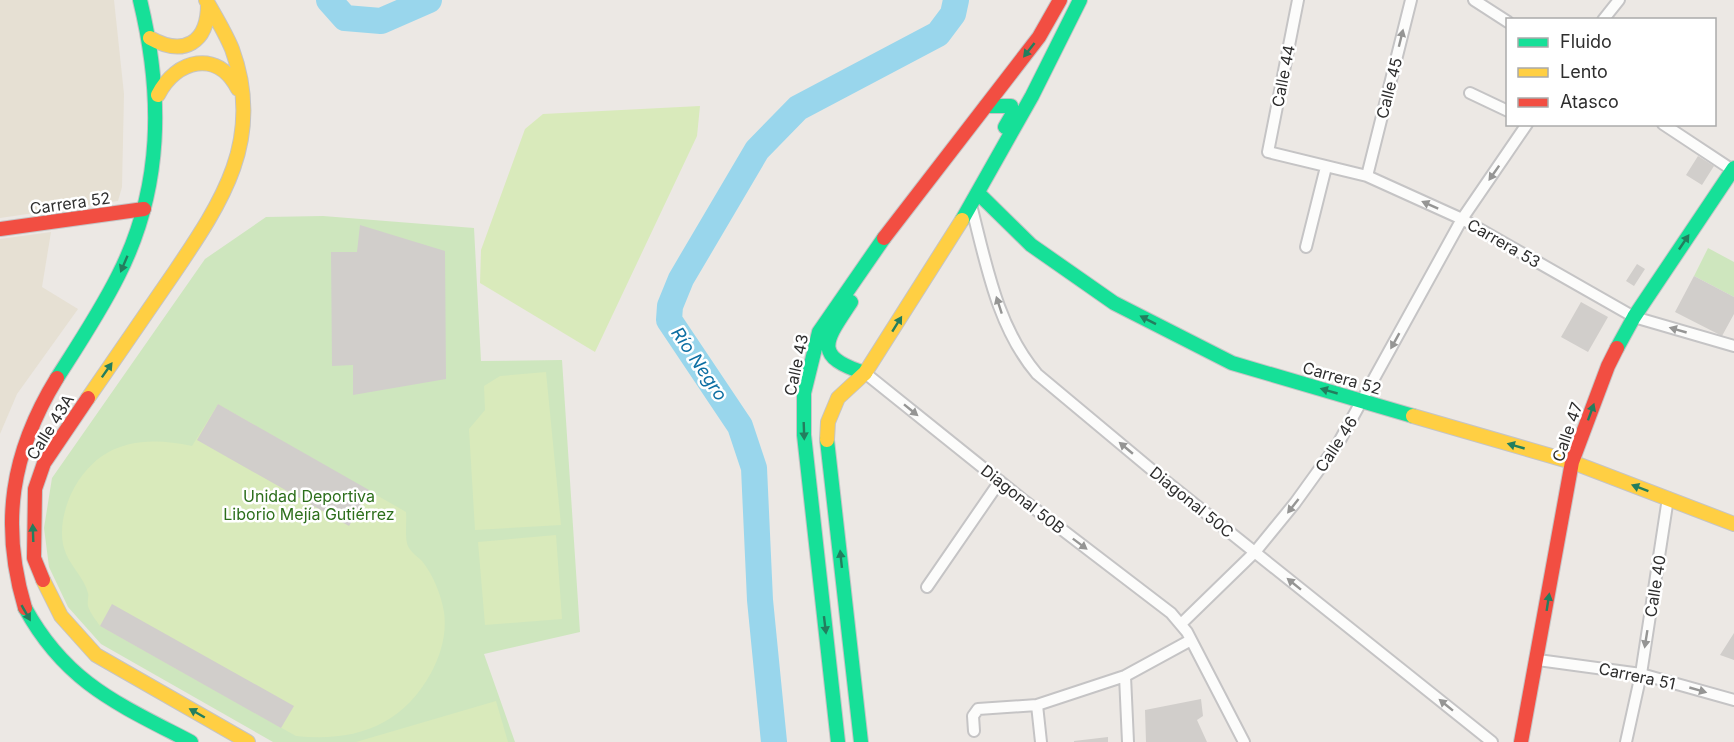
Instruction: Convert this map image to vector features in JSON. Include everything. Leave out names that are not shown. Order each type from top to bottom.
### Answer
[{"type":"street","name":"Calle 43A","points":[[140,0],[150,38],[158,96],[153,166],[144,209],[104,307],[36,415],[10,474],[1,519],[6,557],[15,590],[33,625],[53,652],[78,677],[191,742]]},
{"type":"street","name":"Calle 43","points":[[838,742],[804,435],[804,393],[819,333],[864,264],[908,204],[1039,37],[1060,0]]},
{"type":"street","points":[[861,742],[826,432],[829,413],[845,387],[865,373],[974,199],[1058,47],[1080,0]]},
{"type":"street","name":"Calle 44","points":[[1268,152],[1298,0]]},
{"type":"street","name":"Calle 45","points":[[1367,176],[1410,0]]},
{"type":"street","points":[[1474,0],[1506,21]]},
{"type":"street","points":[[1604,18],[1618,0]]},
{"type":"street","name":"Calle 43A","points":[[207,2],[232,50],[242,102],[241,144],[227,190],[204,229],[44,463],[35,489],[34,558],[50,598],[73,632],[96,655],[248,742]]},
{"type":"street","points":[[150,38],[170,48],[192,44],[207,27],[207,2]]},
{"type":"street","points":[[158,96],[165,80],[178,69],[194,63],[211,64],[226,72],[237,85],[242,102]]},
{"type":"street","points":[[1470,93],[1506,110]]},
{"type":"street","points":[[986,106],[1007,105],[1012,111],[989,159],[990,171]]},
{"type":"street","name":"Calle 46","points":[[1181,624],[1255,552],[1295,503],[1333,450],[1462,219],[1526,126]]},
{"type":"street","points":[[1666,126],[1733,170]]},
{"type":"street","name":"Carrera 53","points":[[1268,152],[1367,176],[1462,219],[1634,317],[1734,346]]},
{"type":"street","points":[[1306,247],[1326,167]]},
{"type":"street","name":"Calle 47","points":[[1521,742],[1538,660],[1572,462],[1608,366],[1634,317],[1733,170]]},
{"type":"street","name":"Carrera 52","points":[[974,199],[1031,245],[1114,303],[1232,363],[1572,462],[1734,524]]},
{"type":"street","name":"Diagonal 50C","points":[[974,199],[1000,308],[1023,357],[1051,385],[1492,742]]},
{"type":"street","points":[[865,373],[837,364],[830,357],[827,349],[830,335],[904,223],[908,204]]},
{"type":"street","name":"Carrera 52","points":[[0,229],[144,209]]},
{"type":"street","name":"Diagonal 50B","points":[[865,373],[1000,482],[1171,613],[1181,624]]},
{"type":"street","points":[[927,587],[1000,482]]},
{"type":"street","name":"Calle 40","points":[[1626,742],[1641,674],[1668,498]]},
{"type":"street","points":[[1181,624],[1244,742]]},
{"type":"street","points":[[974,731],[973,716],[978,709],[1037,705],[1125,676],[1191,640]]},
{"type":"street","name":"Carrera 51","points":[[1538,660],[1641,674],[1734,700]]},
{"type":"street","points":[[1125,676],[1128,742]]},
{"type":"street","points":[[1037,705],[1041,742]]},
{"type":"shaded area","points":[[0,0],[114,0],[124,94],[122,187],[118,201],[0,218]]},
{"type":"shaded area","points":[[51,232],[42,287],[78,309],[17,394],[0,434],[0,239]]},
{"type":"green space","points":[[700,106],[697,136],[595,352],[480,283],[481,250],[525,129],[543,114]]},
{"type":"green space","name":"Unidad Deportiva Liborio Mejía Gutiérrez","points":[[323,216],[474,228],[481,361],[562,360],[580,632],[484,654],[515,742],[273,742],[101,644],[68,607],[49,567],[44,528],[52,478],[205,259],[266,217]]},
{"type":"green space","points":[[1708,248],[1734,262],[1734,297],[1694,276]]},
{"type":"green space","points":[[546,372],[561,525],[475,530],[469,429],[485,410],[484,386],[500,376]]},
{"type":"green space","points":[[218,404],[406,512],[407,545],[430,572],[436,585],[444,612],[444,636],[435,666],[419,691],[406,706],[375,727],[338,736],[296,736],[100,626],[90,611],[86,587],[66,554],[63,541],[63,520],[71,494],[94,463],[107,453],[122,446],[155,442],[192,446]]},
{"type":"green space","points":[[556,535],[562,619],[485,625],[478,542]]},
{"type":"green space","points":[[496,701],[508,742],[356,742]]},
{"type":"building","points":[[1698,156],[1714,166],[1702,185],[1686,175]]},
{"type":"building","points":[[360,225],[445,251],[446,379],[353,395],[353,365],[332,366],[331,252],[357,252]]},
{"type":"building","points":[[1637,264],[1645,269],[1634,286],[1626,281]]},
{"type":"building","points":[[1694,276],[1734,297],[1734,314],[1722,336],[1675,312]]},
{"type":"building","points":[[1581,302],[1608,317],[1588,352],[1561,337]]},
{"type":"building","points":[[218,404],[369,490],[349,526],[197,440]]},
{"type":"building","points":[[112,604],[294,706],[281,728],[100,626]]},
{"type":"building","points":[[1734,633],[1734,660],[1720,655]]},
{"type":"building","points":[[1201,699],[1203,716],[1197,720],[1207,742],[1146,742],[1145,710]]},
{"type":"building","points":[[1108,737],[1108,742],[1074,742],[1074,741]]},
{"type":"waterway","name":"Río Negro","points":[[329,0],[345,18],[381,21],[429,0]]},
{"type":"waterway","name":"Río Negro","points":[[774,742],[760,600],[754,468],[740,426],[669,320],[670,306],[681,279],[757,150],[798,108],[938,34],[953,14],[956,0]]},
{"type":"traffic: fast","points":[[57,378],[118,276],[133,243],[144,209],[155,141],[155,106],[153,71],[140,0]]},
{"type":"traffic: fast","points":[[962,220],[1032,96],[1080,0]]},
{"type":"traffic: fast","points":[[986,106],[1011,106],[1012,115],[1005,127]]},
{"type":"traffic: fast","points":[[1617,348],[1634,317],[1734,168]]},
{"type":"traffic: fast","points":[[978,193],[1031,245],[1114,303],[1232,363],[1413,416]]},
{"type":"traffic: fast","points":[[838,742],[804,435],[804,393],[819,332],[884,238]]},
{"type":"traffic: fast","points":[[851,302],[835,327],[828,345],[830,353],[837,360],[865,373]]},
{"type":"traffic: fast","points":[[827,440],[861,742]]},
{"type":"traffic: fast","points":[[25,608],[41,634],[76,673],[117,703],[191,742]]},
{"type":"traffic: slow","points":[[88,398],[192,247],[208,221],[233,168],[241,140],[244,112],[241,81],[232,49],[206,0]]},
{"type":"traffic: slow","points":[[150,38],[173,46],[192,43],[204,28],[208,4]]},
{"type":"traffic: slow","points":[[158,95],[175,73],[197,64],[209,64],[220,68],[230,76],[238,89]]},
{"type":"traffic: slow","points":[[827,440],[828,422],[838,398],[865,373],[962,220]]},
{"type":"traffic: slow","points":[[1413,416],[1572,462],[1734,524]]},
{"type":"traffic: slow","points":[[43,580],[61,616],[96,655],[248,742]]},
{"type":"traffic: jam","points":[[884,238],[1039,37],[1060,0]]},
{"type":"traffic: jam","points":[[0,229],[144,209]]},
{"type":"traffic: jam","points":[[1521,742],[1572,462],[1617,348]]},
{"type":"traffic: jam","points":[[25,608],[17,577],[13,547],[14,490],[29,434],[57,378]]},
{"type":"traffic: jam","points":[[43,580],[34,558],[35,489],[44,463],[88,398]]}]
